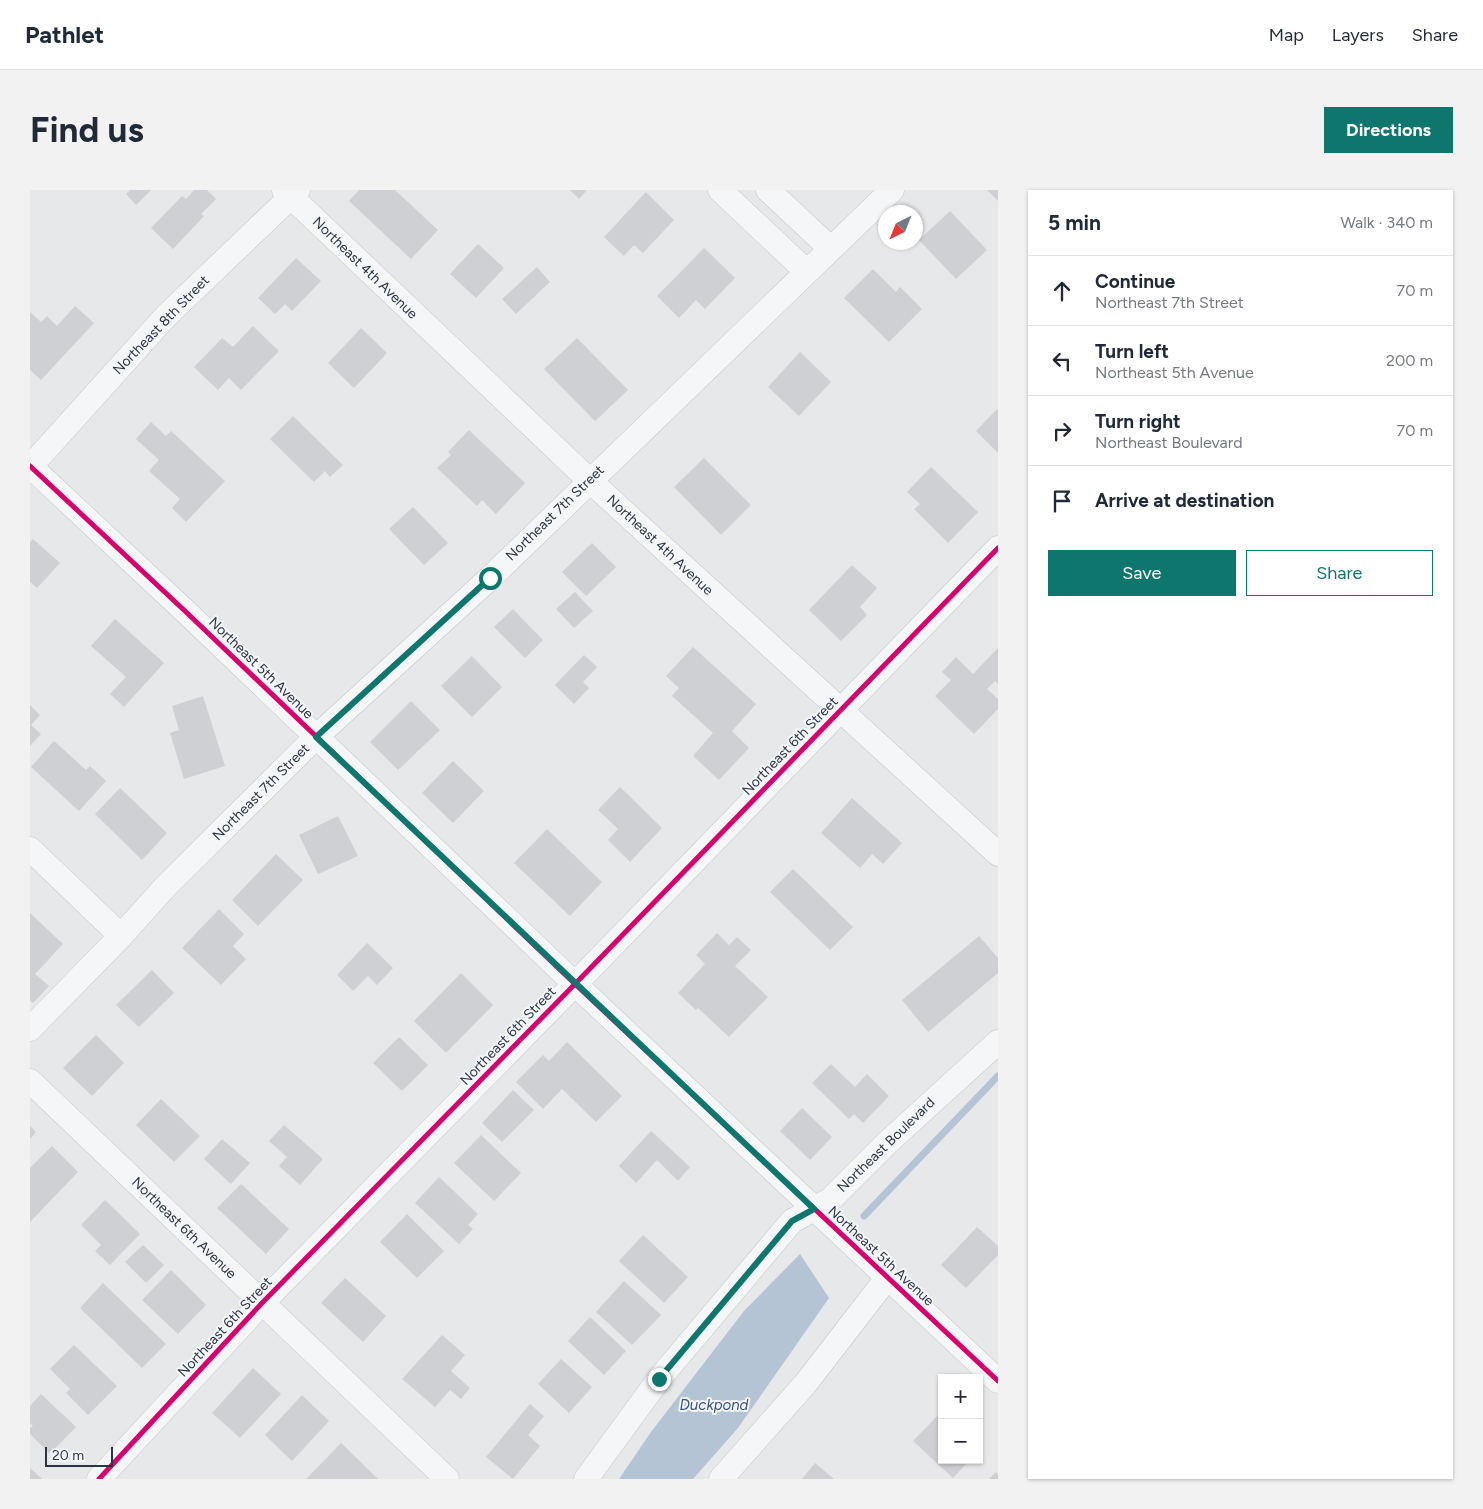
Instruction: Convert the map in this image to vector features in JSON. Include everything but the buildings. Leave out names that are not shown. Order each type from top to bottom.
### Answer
[{"type":"street","points":[[720,190],[806,271]]},
{"type":"street","points":[[768,190],[830,248]]},
{"type":"street","name":"Northeast 7th Street","points":[[30,1029],[121,936],[166,886],[316,737],[490,578],[589,480],[892,190]]},
{"type":"street","name":"Northeast 8th Street","points":[[30,467],[166,316],[291,192]]},
{"type":"street","name":"Northeast 4th Avenue","points":[[291,192],[589,480],[998,854]]},
{"type":"street","name":"Northeast 5th Avenue","points":[[30,467],[179,606],[575,984],[998,1381]]},
{"type":"street","name":"Northeast 6th Street","points":[[99,1479],[262,1303],[998,548]]},
{"type":"street","points":[[30,849],[121,936]]},
{"type":"street","name":"Northeast Boulevard","points":[[586,1479],[659,1379],[792,1221],[830,1200],[894,1136],[998,1042]]},
{"type":"street","name":"Northeast 6th Avenue","points":[[30,1080],[447,1479]]},
{"type":"street","points":[[721,1479],[806,1383],[887,1278]]},
{"type":"water","name":"Duckpond","points":[[800,1254],[829,1298],[738,1428],[693,1479],[619,1479],[651,1432],[744,1311]]},
{"type":"waterway","points":[[864,1216],[998,1076]]},
{"type":"cycle path","points":[[30,466],[186,612],[575,984],[998,1381]]},
{"type":"cycle path","points":[[99,1479],[262,1303],[998,548]]},
{"type":"route","points":[[490,578],[316,737],[814,1209],[792,1221],[659,1379]]}]
